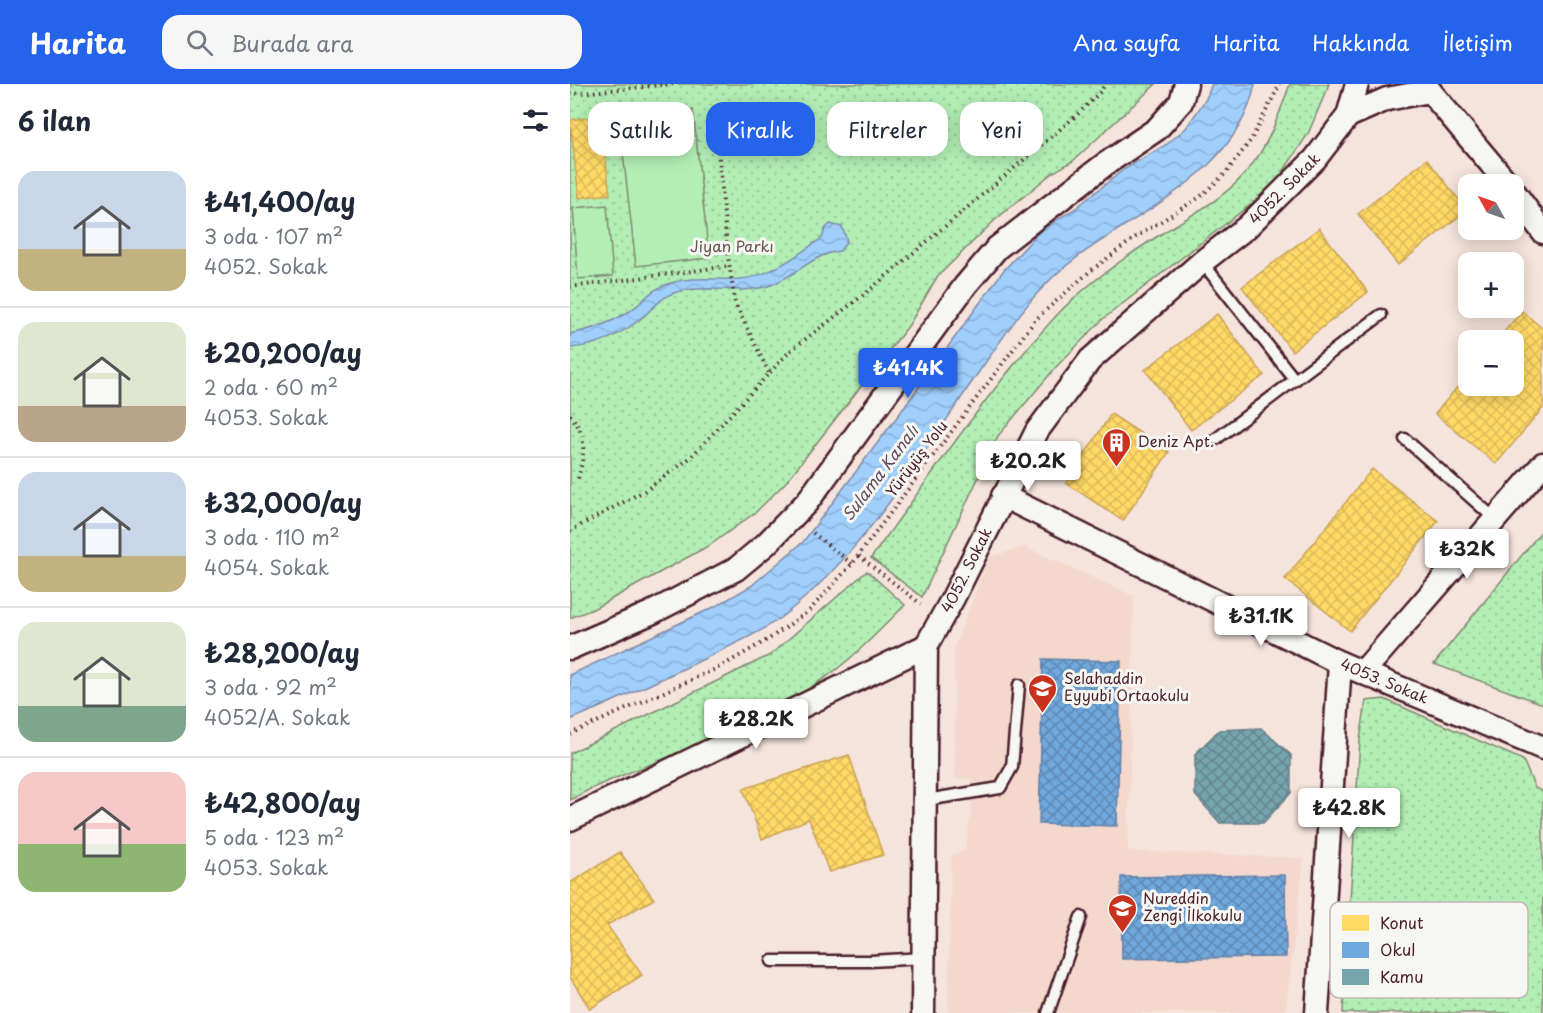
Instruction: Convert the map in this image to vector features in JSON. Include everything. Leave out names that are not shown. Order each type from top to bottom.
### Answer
[{"type":"street","points":[[570,648],[653,612],[736,569],[766,544],[807,502],[965,286],[997,248],[1104,165],[1157,129],[1181,102],[1186,84]]},
{"type":"street","name":"4052. Sokak","points":[[923,1013],[926,646],[1036,431],[1090,360],[1202,262],[1247,227],[1316,159],[1348,117],[1357,84]]},
{"type":"street","points":[[1348,117],[1387,99],[1427,87],[1500,174]]},
{"type":"street","points":[[1524,206],[1543,232]]},
{"type":"street","points":[[1364,672],[1494,518],[1543,464]]},
{"type":"street","name":"4053. Sokak","points":[[1003,496],[1340,663],[1543,748]]},
{"type":"street","points":[[570,819],[926,646]]},
{"type":"street","points":[[1317,1013],[1340,663]]},
{"type":"lane","points":[[1202,262],[1295,380]]},
{"type":"lane","points":[[1216,439],[1381,315]]},
{"type":"lane","points":[[1406,439],[1494,518]]},
{"type":"lane","points":[[926,800],[1000,788],[1012,767],[1019,685]]},
{"type":"lane","points":[[1048,1013],[1082,917]]},
{"type":"lane","points":[[772,961],[870,961],[924,958]]},
{"type":"path","points":[[570,94],[673,84]]},
{"type":"path","points":[[570,531],[646,490],[690,458],[790,351],[866,293],[1077,115],[1105,84]]},
{"type":"path","name":"Yürüyüş Yolu","points":[[570,734],[720,667],[769,639],[809,611],[859,556],[1036,319],[1089,272],[1136,237],[1200,197],[1226,174],[1251,140],[1280,84]]},
{"type":"path","points":[[719,156],[735,303],[769,373]]},
{"type":"path","points":[[570,287],[730,266]]},
{"type":"path","points":[[570,415],[579,424],[585,453],[577,482]]},
{"type":"path","points":[[811,531],[852,564]]},
{"type":"path","points":[[859,556],[941,619]]},
{"type":"shaded area","points":[[1025,547],[1134,596],[1128,851],[1304,858],[1286,1009],[1283,1013],[948,1013],[951,855],[965,850],[971,811],[972,779],[955,779],[954,648],[989,557]]},
{"type":"green space","name":"Jiyan Parkı","points":[[570,84],[1156,84],[1073,161],[1052,173],[995,220],[937,277],[909,325],[786,482],[756,512],[710,545],[593,609],[570,618]]},
{"type":"green space","points":[[1290,84],[1329,84],[1308,134],[1273,187],[1103,319],[1056,367],[998,436],[922,597],[871,558],[984,403],[1057,315],[1080,292],[1106,272],[1211,203],[1245,174],[1270,134]]},
{"type":"green space","points":[[694,119],[709,258],[636,266],[623,156],[694,156]]},
{"type":"green space","points":[[607,205],[613,276],[578,279],[573,208]]},
{"type":"green space","points":[[1543,529],[1543,704],[1434,664]]},
{"type":"green space","points":[[867,571],[905,605],[864,646],[831,674],[787,701],[736,727],[570,800],[570,753],[770,655]]},
{"type":"green space","points":[[1384,699],[1523,760],[1535,788],[1543,792],[1543,1013],[1343,1013],[1344,998],[1528,998],[1528,902],[1350,902],[1360,740],[1366,701]]},
{"type":"water","name":"Sulama Kanalı","points":[[1212,84],[1255,84],[1243,119],[1224,148],[1199,173],[1171,195],[1078,257],[1041,289],[1007,332],[894,496],[845,557],[818,586],[780,618],[751,636],[570,720],[570,675],[716,606],[751,586],[803,542],[1003,271],[1041,230],[1076,208],[1123,170],[1167,144],[1186,128],[1206,99]]},
{"type":"water","points":[[830,224],[842,227],[847,241],[840,251],[821,256],[777,282],[757,289],[699,289],[677,292],[663,299],[618,334],[590,345],[570,348],[570,334],[616,319],[663,286],[688,280],[740,279],[772,270],[822,238],[825,229]]},
{"type":"building: Konut","points":[[588,118],[588,156],[605,156],[610,194],[579,198],[570,120]]},
{"type":"building: Konut","points":[[1427,159],[1458,199],[1458,217],[1398,265],[1358,214]]},
{"type":"building: Konut","points":[[1319,228],[1368,292],[1292,351],[1242,287]]},
{"type":"building: Konut","points":[[1524,313],[1543,329],[1543,408],[1496,464],[1435,414],[1458,386],[1458,396],[1524,396],[1524,330],[1506,330],[1516,318],[1524,318]]},
{"type":"building: Konut","points":[[1217,314],[1264,375],[1191,430],[1145,370]]},
{"type":"building: Konut","name":"Deniz Apt.","points":[[1111,414],[1169,452],[1123,521],[1066,483]]},
{"type":"building: Konut","points":[[1372,469],[1438,521],[1350,631],[1285,579]]},
{"type":"building: Konut","points":[[849,755],[883,855],[829,872],[809,819],[762,839],[743,789]]},
{"type":"building: Konut","points":[[620,852],[654,899],[607,925],[642,975],[590,1009],[570,977],[570,883]]},
{"type":"building: Okul","points":[[1043,659],[1121,661],[1117,826],[1039,824]]},
{"type":"building: Okul","points":[[1285,875],[1286,957],[1122,959],[1121,877]]},
{"type":"building: Kamu","points":[[1261,728],[1291,755],[1291,793],[1263,823],[1220,823],[1195,795],[1195,754],[1219,730]]},
{"type":"place","name":"Deniz Apt.","points":[[1117,468]]},
{"type":"place","name":"Selahaddin Eyyubi Ortaokulu","points":[[1043,714]]},
{"type":"place","name":"Nureddin Zengi İlkokulu","points":[[1122,934]]}]
